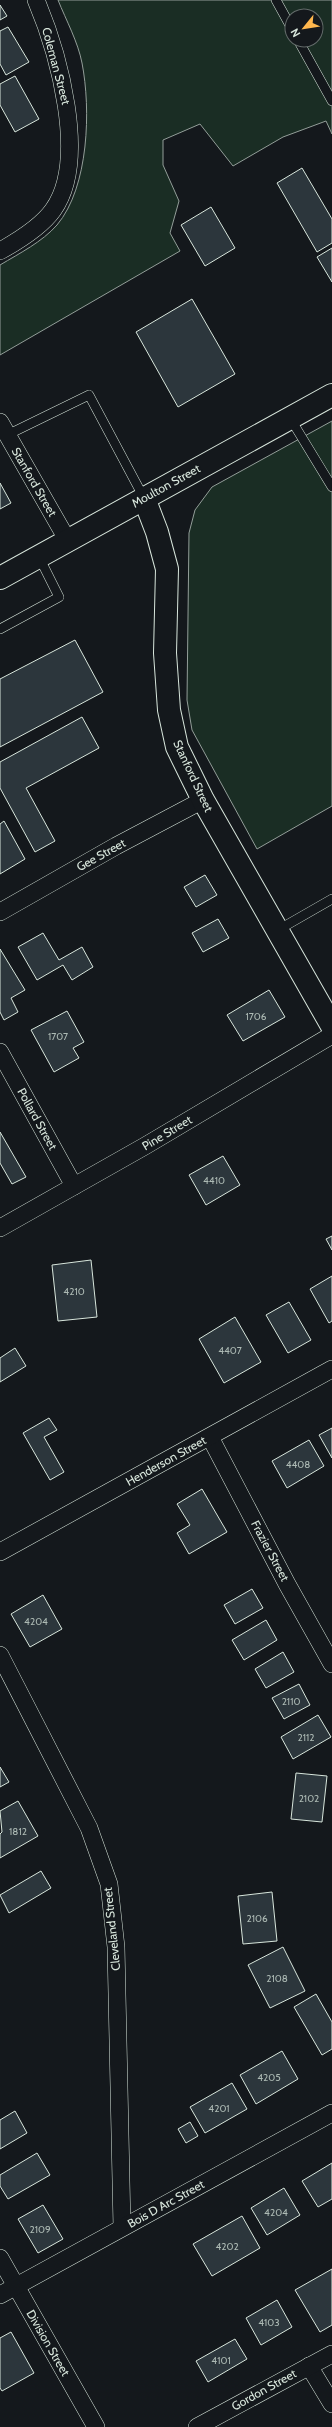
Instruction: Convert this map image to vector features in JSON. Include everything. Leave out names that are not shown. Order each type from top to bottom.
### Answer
[{"type":"street","name":"Coleman Street","points":[[0,251],[12,244],[53,210],[66,181],[69,138],[68,109],[61,79],[36,0]]},
{"type":"street","name":"Moulton Street","points":[[0,578],[332,394]]},
{"type":"street","name":"Stanford Street","points":[[4,429],[68,541]]},
{"type":"street","name":"Stanford Street","points":[[144,498],[157,532],[167,569],[165,653],[169,710],[177,747],[203,800],[332,1026]]},
{"type":"street","name":"Gee Street","points":[[0,912],[116,846],[203,800]]},
{"type":"street","name":"Pine Street","points":[[0,1228],[332,1035]]},
{"type":"street","name":"Pollard Street","points":[[0,1052],[5,1073],[74,1186]]},
{"type":"street","name":"Henderson Street","points":[[0,1552],[332,1369]]},
{"type":"street","name":"Frazier Street","points":[[210,1437],[287,1584],[332,1664]]},
{"type":"street","name":"Cleveland Street","points":[[0,1655],[89,1828],[109,1884],[116,1947],[122,2227]]},
{"type":"street","name":"Bois D Arc Street","points":[[0,2295],[332,2113]]},
{"type":"street","name":"Division Street","points":[[0,2258],[96,2427]]},
{"type":"street","name":"Gordon Street","points":[[197,2427],[332,2354]]},
{"type":"street","points":[[309,2366],[332,2404]]},
{"type":"lane","points":[[276,0],[284,14]]},
{"type":"lane","points":[[302,48],[332,101]]},
{"type":"lane","points":[[4,429],[89,395],[144,498]]},
{"type":"lane","points":[[290,417],[332,487]]},
{"type":"lane","points":[[0,629],[59,597],[39,557]]},
{"type":"lane","points":[[277,930],[332,899]]},
{"type":"green space","points":[[58,0],[332,0],[332,134],[326,121],[283,137],[233,166],[200,124],[163,140],[163,165],[179,201],[170,233],[180,251],[0,355],[0,265],[38,242],[57,225],[68,209],[76,190],[81,169],[85,147],[85,82],[78,47]]},
{"type":"green space","points":[[332,421],[332,806],[257,849],[192,730],[187,700],[189,533],[195,510],[212,487]]},
{"type":"building","points":[[0,5],[7,16],[0,20]]},
{"type":"building","points":[[8,27],[29,62],[6,75],[0,64],[0,31]]},
{"type":"building","points":[[15,76],[39,119],[15,132],[0,105],[0,84]]},
{"type":"building","points":[[302,168],[332,219],[332,243],[317,252],[277,183]]},
{"type":"building","points":[[211,207],[235,248],[205,266],[181,225]]},
{"type":"building","points":[[332,248],[332,282],[317,257]]},
{"type":"building","points":[[192,299],[235,374],[178,407],[136,332]]},
{"type":"building","points":[[0,483],[11,503],[0,509]]},
{"type":"building","points":[[75,640],[103,692],[0,747],[0,679]]},
{"type":"building","points":[[82,717],[99,748],[26,788],[55,841],[35,852],[0,788],[0,762]]},
{"type":"building","points":[[4,821],[25,859],[0,874],[0,824]]},
{"type":"building","points":[[205,875],[217,895],[196,907],[184,887]]},
{"type":"building","points":[[218,919],[229,938],[203,952],[192,933]]},
{"type":"building","points":[[43,933],[59,960],[82,947],[93,967],[72,980],[63,965],[37,980],[18,947]]},
{"type":"building","points":[[0,949],[25,990],[11,998],[18,1012],[4,1020],[0,1012]]},
{"type":"building","points":[[269,990],[285,1017],[243,1041],[227,1015]]},
{"type":"building","points":[[67,1011],[84,1042],[73,1048],[79,1058],[54,1072],[31,1030]]},
{"type":"building","points":[[0,1132],[26,1177],[12,1184],[0,1163]]},
{"type":"building","points":[[223,1156],[240,1185],[206,1205],[189,1175]]},
{"type":"building","points":[[332,1236],[332,1250],[326,1239]]},
{"type":"building","points":[[91,1260],[97,1317],[58,1321],[52,1265]]},
{"type":"building","points":[[332,1276],[332,1321],[329,1323],[310,1289]]},
{"type":"building","points":[[289,1302],[311,1340],[288,1353],[266,1315]]},
{"type":"building","points":[[235,1317],[261,1362],[224,1383],[199,1339]]},
{"type":"building","points":[[15,1348],[26,1366],[0,1382],[0,1358]]},
{"type":"building","points":[[49,1418],[57,1430],[44,1437],[64,1472],[50,1480],[23,1433]]},
{"type":"building","points":[[332,1428],[332,1458],[319,1435]]},
{"type":"building","points":[[309,1440],[324,1466],[287,1488],[272,1461]]},
{"type":"building","points":[[202,1489],[227,1532],[189,1554],[177,1533],[190,1525],[177,1504]]},
{"type":"building","points":[[252,1589],[263,1608],[235,1624],[224,1605]]},
{"type":"building","points":[[43,1595],[62,1629],[30,1647],[11,1614]]},
{"type":"building","points":[[266,1620],[277,1640],[244,1660],[232,1640]]},
{"type":"building","points":[[283,1652],[294,1672],[266,1688],[255,1669]]},
{"type":"building","points":[[299,1684],[310,1705],[284,1719],[272,1698]]},
{"type":"building","points":[[318,1715],[331,1737],[293,1759],[281,1737]]},
{"type":"building","points":[[0,1767],[9,1782],[0,1787]]},
{"type":"building","points":[[296,1773],[327,1776],[322,1822],[291,1819]]},
{"type":"building","points":[[18,1801],[38,1836],[0,1858],[0,1834],[2,1832],[0,1811]]},
{"type":"building","points":[[41,1871],[51,1888],[9,1913],[0,1895]]},
{"type":"building","points":[[272,1892],[277,1941],[243,1944],[238,1896]]},
{"type":"building","points":[[283,1947],[305,1991],[270,2008],[248,1965]]},
{"type":"building","points":[[316,1994],[332,2022],[332,2049],[322,2055],[294,2007]]},
{"type":"building","points":[[282,2051],[298,2079],[256,2104],[240,2075]]},
{"type":"building","points":[[232,2083],[247,2109],[205,2133],[190,2107]]},
{"type":"building","points":[[15,2111],[27,2133],[0,2149],[0,2120]]},
{"type":"building","points":[[190,2122],[198,2136],[186,2143],[178,2129]]},
{"type":"building","points":[[37,2153],[50,2175],[8,2199],[0,2186],[0,2175]]},
{"type":"building","points":[[332,2163],[332,2199],[318,2207],[302,2181]]},
{"type":"building","points":[[284,2188],[300,2215],[267,2235],[251,2208]]},
{"type":"building","points":[[43,2205],[63,2239],[38,2253],[18,2219]]},
{"type":"building","points":[[242,2216],[260,2248],[212,2276],[193,2244]]},
{"type":"building","points":[[332,2269],[332,2325],[320,2332],[295,2290]]},
{"type":"building","points":[[277,2300],[292,2327],[261,2345],[246,2318]]},
{"type":"building","points":[[11,2332],[34,2373],[2,2391],[0,2388],[0,2338]]},
{"type":"building","points":[[235,2339],[247,2359],[208,2382],[196,2361]]}]
